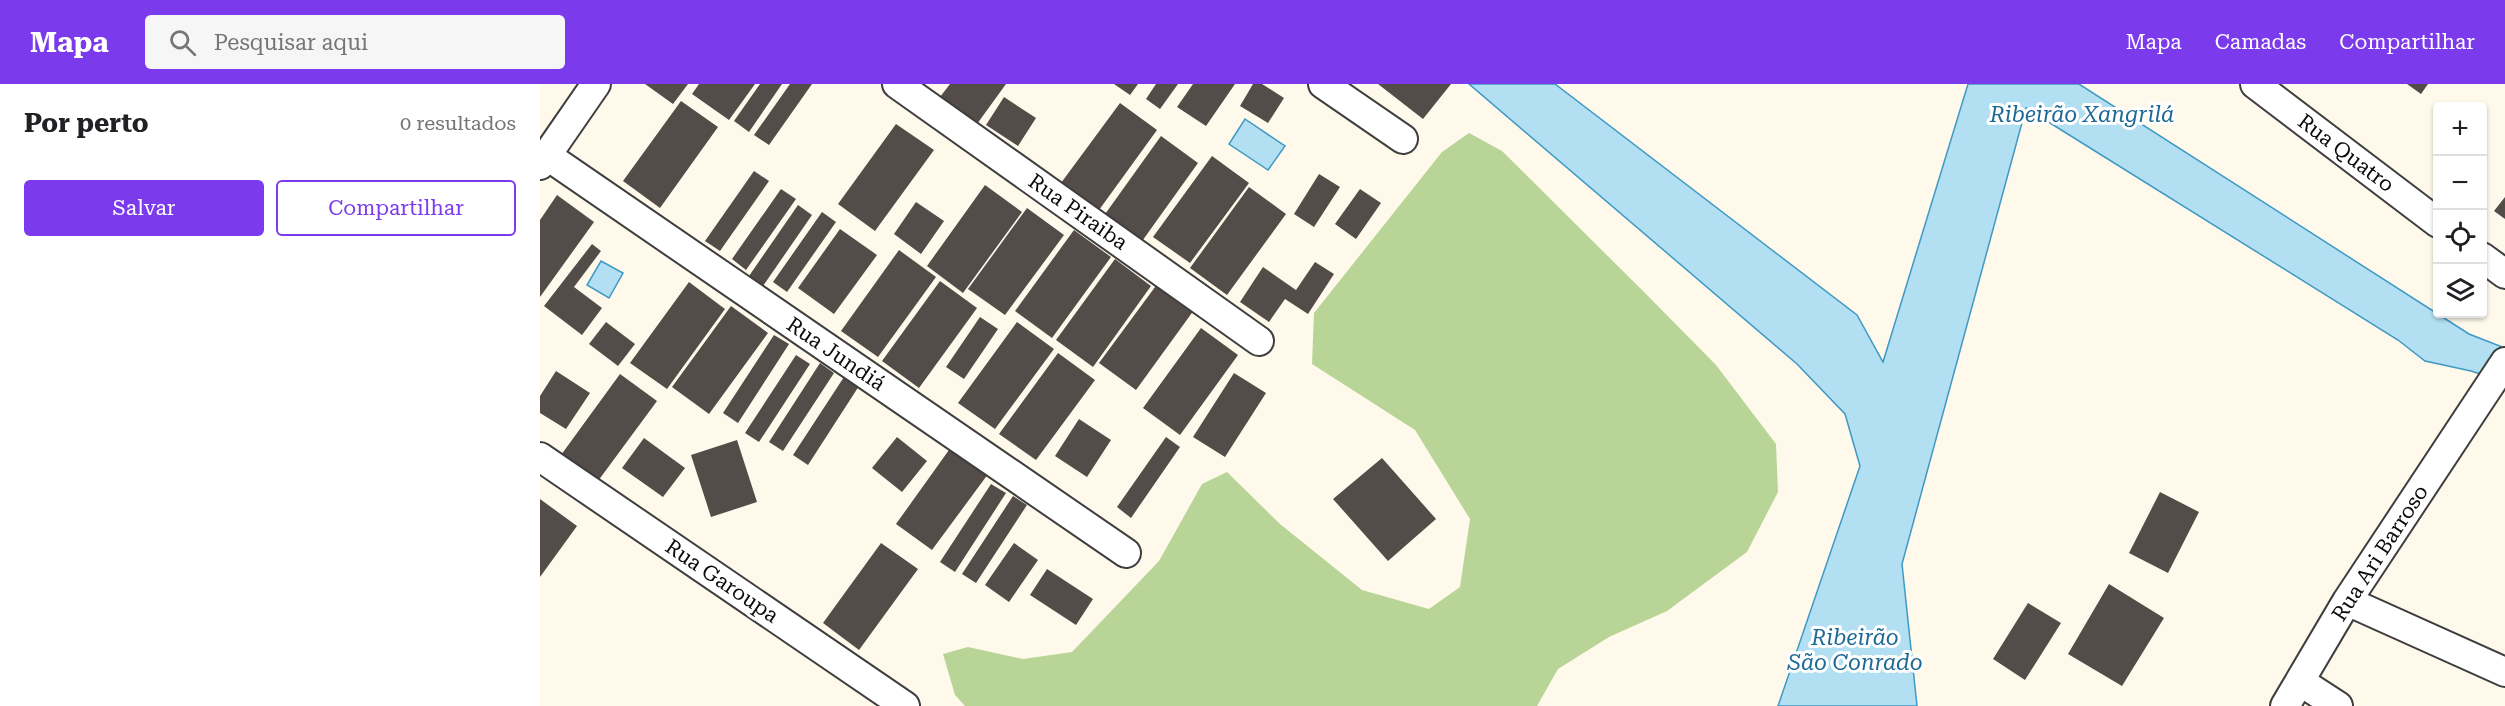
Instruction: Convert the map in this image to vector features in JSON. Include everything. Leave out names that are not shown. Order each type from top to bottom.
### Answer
[{"type":"street","points":[[543,160],[596,84]]},
{"type":"street","name":"Rua Piraiba","points":[[897,84],[1259,340]]},
{"type":"street","points":[[1323,84],[1402,139]]},
{"type":"street","name":"Rua Quatro","points":[[2255,84],[2433,219]]},
{"type":"street","name":"Rua Jundiá","points":[[543,160],[1126,553]]},
{"type":"street","points":[[2487,261],[2505,274]]},
{"type":"street","name":"Rua Ari Barroso","points":[[2285,706],[2347,601],[2477,401],[2505,362]]},
{"type":"street","name":"Rua Garoupa","points":[[540,457],[905,706]]},
{"type":"street","points":[[2347,601],[2505,672]]},
{"type":"street","points":[[2301,682],[2338,706]]},
{"type":"green space","points":[[1469,133],[1502,151],[1645,293],[1716,365],[1776,444],[1778,492],[1747,552],[1667,611],[1609,637],[1558,669],[1537,706],[965,706],[955,695],[943,654],[968,647],[1023,659],[1072,652],[1159,561],[1202,484],[1227,472],[1280,524],[1362,590],[1429,609],[1460,587],[1470,519],[1415,430],[1312,364],[1314,313],[1442,152]]},
{"type":"water","name":"Ribeirão São Conrado","points":[[1469,84],[1555,84],[1857,315],[1883,362],[1968,84],[2079,84],[2433,311],[2433,318],[2444,318],[2469,334],[2505,348],[2505,382],[2471,371],[2425,361],[2398,340],[2026,108],[1902,564],[1917,706],[1778,706],[1860,466],[1845,414],[1797,364]]},
{"type":"water","points":[[1245,119],[1285,146],[1268,170],[1229,144]]},
{"type":"water","points":[[601,261],[623,273],[609,298],[587,285]]},
{"type":"building","points":[[645,84],[688,84],[673,104]]},
{"type":"building","points":[[699,84],[755,84],[729,120],[692,94]]},
{"type":"building","points":[[760,84],[782,84],[749,132],[734,121]]},
{"type":"building","points":[[790,84],[812,84],[769,145],[754,135]]},
{"type":"building","points":[[950,84],[1006,84],[977,124],[940,97]]},
{"type":"building","points":[[1114,84],[1138,84],[1130,95]]},
{"type":"building","points":[[1156,84],[1178,84],[1160,109],[1146,99]]},
{"type":"building","points":[[1193,84],[1235,84],[1206,126],[1177,107]]},
{"type":"building","points":[[1253,84],[1262,84],[1284,98],[1268,123],[1240,106]]},
{"type":"building","points":[[1378,84],[1451,84],[1423,119]]},
{"type":"building","points":[[2407,84],[2428,84],[2421,94]]},
{"type":"building","points":[[1004,97],[1036,118],[1018,146],[986,125]]},
{"type":"building","points":[[681,101],[718,127],[660,208],[623,181]]},
{"type":"building","points":[[1120,103],[1157,130],[1099,210],[1061,183]]},
{"type":"building","points":[[896,124],[934,150],[875,231],[838,204]]},
{"type":"building","points":[[1161,136],[1198,163],[1140,244],[1103,217]]},
{"type":"building","points":[[1212,156],[1249,183],[1190,263],[1153,237]]},
{"type":"building","points":[[754,171],[769,181],[720,251],[705,241]]},
{"type":"building","points":[[1319,174],[1340,187],[1314,227],[1294,214]]},
{"type":"building","points":[[985,185],[1022,212],[963,293],[927,266]]},
{"type":"building","points":[[1249,187],[1286,214],[1227,295],[1190,268]]},
{"type":"building","points":[[781,189],[796,199],[746,270],[732,259]]},
{"type":"building","points":[[1360,189],[1381,203],[1356,239],[1335,224]]},
{"type":"building","points":[[557,195],[594,222],[540,297],[540,220]]},
{"type":"building","points":[[2505,197],[2505,219],[2494,211]]},
{"type":"building","points":[[916,202],[944,221],[921,254],[894,234]]},
{"type":"building","points":[[798,205],[812,215],[763,286],[749,276]]},
{"type":"building","points":[[1027,208],[1064,235],[1005,315],[968,289]]},
{"type":"building","points":[[822,212],[836,222],[787,292],[773,282]]},
{"type":"building","points":[[840,229],[877,255],[834,314],[798,288]]},
{"type":"building","points":[[1074,230],[1111,257],[1052,338],[1015,311]]},
{"type":"building","points":[[592,244],[601,251],[574,287],[602,308],[582,335],[544,306]]},
{"type":"building","points":[[899,250],[936,277],[878,357],[841,331]]},
{"type":"building","points":[[1115,259],[1151,286],[1093,367],[1056,340]]},
{"type":"building","points":[[1315,262],[1334,274],[1308,314],[1285,299],[1269,322],[1240,302],[1263,267],[1296,290]]},
{"type":"building","points":[[940,281],[977,308],[919,388],[882,361]]},
{"type":"building","points":[[689,282],[725,309],[667,389],[630,363]]},
{"type":"building","points":[[1158,283],[1194,310],[1136,390],[1099,363]]},
{"type":"building","points":[[731,306],[768,333],[709,414],[672,387]]},
{"type":"building","points":[[980,317],[998,329],[964,379],[946,367]]},
{"type":"building","points":[[606,322],[635,344],[618,366],[589,344]]},
{"type":"building","points":[[1017,322],[1054,349],[995,429],[958,403]]},
{"type":"building","points":[[1201,328],[1238,355],[1180,435],[1143,408]]},
{"type":"building","points":[[774,335],[789,344],[738,423],[723,413]]},
{"type":"building","points":[[1058,353],[1095,380],[1036,460],[999,434]]},
{"type":"building","points":[[796,355],[810,364],[759,442],[745,433]]},
{"type":"building","points":[[820,363],[834,373],[783,451],[769,442]]},
{"type":"building","points":[[556,371],[590,393],[566,429],[540,413],[540,396]]},
{"type":"building","points":[[1234,373],[1266,393],[1225,457],[1193,437]]},
{"type":"building","points":[[620,374],[657,401],[598,481],[561,455]]},
{"type":"building","points":[[844,377],[859,386],[808,465],[793,455]]},
{"type":"building","points":[[1079,419],[1111,440],[1087,477],[1055,456]]},
{"type":"building","points":[[897,437],[927,461],[902,492],[872,468]]},
{"type":"building","points":[[1166,437],[1180,447],[1131,518],[1117,507]]},
{"type":"building","points":[[644,438],[685,468],[663,497],[622,468]]},
{"type":"building","points":[[737,440],[757,502],[711,517],[691,455]]},
{"type":"building","points":[[954,443],[991,470],[932,550],[896,524]]},
{"type":"building","points":[[1382,458],[1436,519],[1388,561],[1333,499]]},
{"type":"building","points":[[991,484],[1006,493],[955,572],[940,562]]},
{"type":"building","points":[[2160,492],[2199,512],[2168,573],[2129,553]]},
{"type":"building","points":[[1013,496],[1027,505],[976,583],[962,574]]},
{"type":"building","points":[[540,499],[577,526],[540,577]]},
{"type":"building","points":[[881,543],[918,569],[859,650],[823,623]]},
{"type":"building","points":[[1014,543],[1038,560],[1009,602],[985,585]]},
{"type":"building","points":[[1047,569],[1093,599],[1076,625],[1030,595]]},
{"type":"building","points":[[2109,584],[2164,618],[2122,686],[2068,654]]},
{"type":"building","points":[[2028,603],[2061,623],[2025,680],[1993,659]]},
{"type":"water label","name":"Ribeirão Xangrilá","points":[[2082,114]]}]
